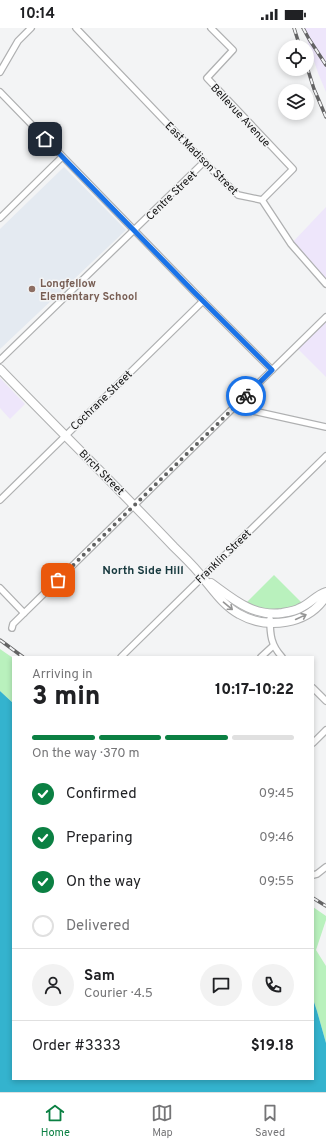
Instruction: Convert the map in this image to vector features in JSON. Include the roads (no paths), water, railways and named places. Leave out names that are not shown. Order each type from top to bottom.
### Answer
[{"type":"main road","name":"Birch Street","points":[[0,369],[135,505],[202,576],[220,599],[236,612],[254,620],[270,623]]},
{"type":"main road","name":"Birch Street","points":[[202,576],[241,604],[254,611],[270,614]]},
{"type":"main road","points":[[270,614],[283,613],[299,609],[326,592]]},
{"type":"main road","points":[[270,623],[280,623],[300,617],[315,609],[326,596]]},
{"type":"street","points":[[0,72],[18,41],[32,28]]},
{"type":"street","name":"East Madison Street","points":[[76,28],[204,162],[238,195],[262,200]]},
{"type":"street","name":"Bellevue Avenue","points":[[211,28],[233,50],[207,78],[293,169],[262,200]]},
{"type":"street","points":[[0,92],[134,231],[272,370]]},
{"type":"street","points":[[0,218],[62,157]]},
{"type":"street","name":"Centre Street","points":[[0,360],[204,162]]},
{"type":"street","points":[[262,200],[291,244],[326,284]]},
{"type":"street","name":"Cochrane Street","points":[[0,500],[203,301]]},
{"type":"street","points":[[12,628],[13,624],[24,613],[326,317]]},
{"type":"street","points":[[235,407],[326,427]]},
{"type":"street","name":"Franklin Street","points":[[122,656],[326,456]]},
{"type":"street","points":[[0,588],[24,613]]},
{"type":"street","points":[[270,614],[270,634],[273,646],[281,656]]},
{"type":"street","points":[[263,656],[273,646]]},
{"type":"street","points":[[314,689],[326,701]]},
{"type":"street","points":[[314,742],[326,730]]},
{"type":"street","points":[[314,875],[326,867]]},
{"type":"water","points":[[0,691],[12,702],[12,1080],[314,1080],[314,1002],[326,1043],[326,1092],[0,1092]]},
{"type":"railway","points":[[294,28],[298,40]]},
{"type":"railway","points":[[303,28],[326,65]]},
{"type":"railway","points":[[310,76],[326,117]]},
{"type":"railway","points":[[0,640],[22,656]]},
{"type":"railway","points":[[314,899],[326,906]]},
{"type":"place","name":"Longfellow Elementary School","points":[[32,289]]},
{"type":"district","name":"North Side Hill","points":[[143,570]]}]
